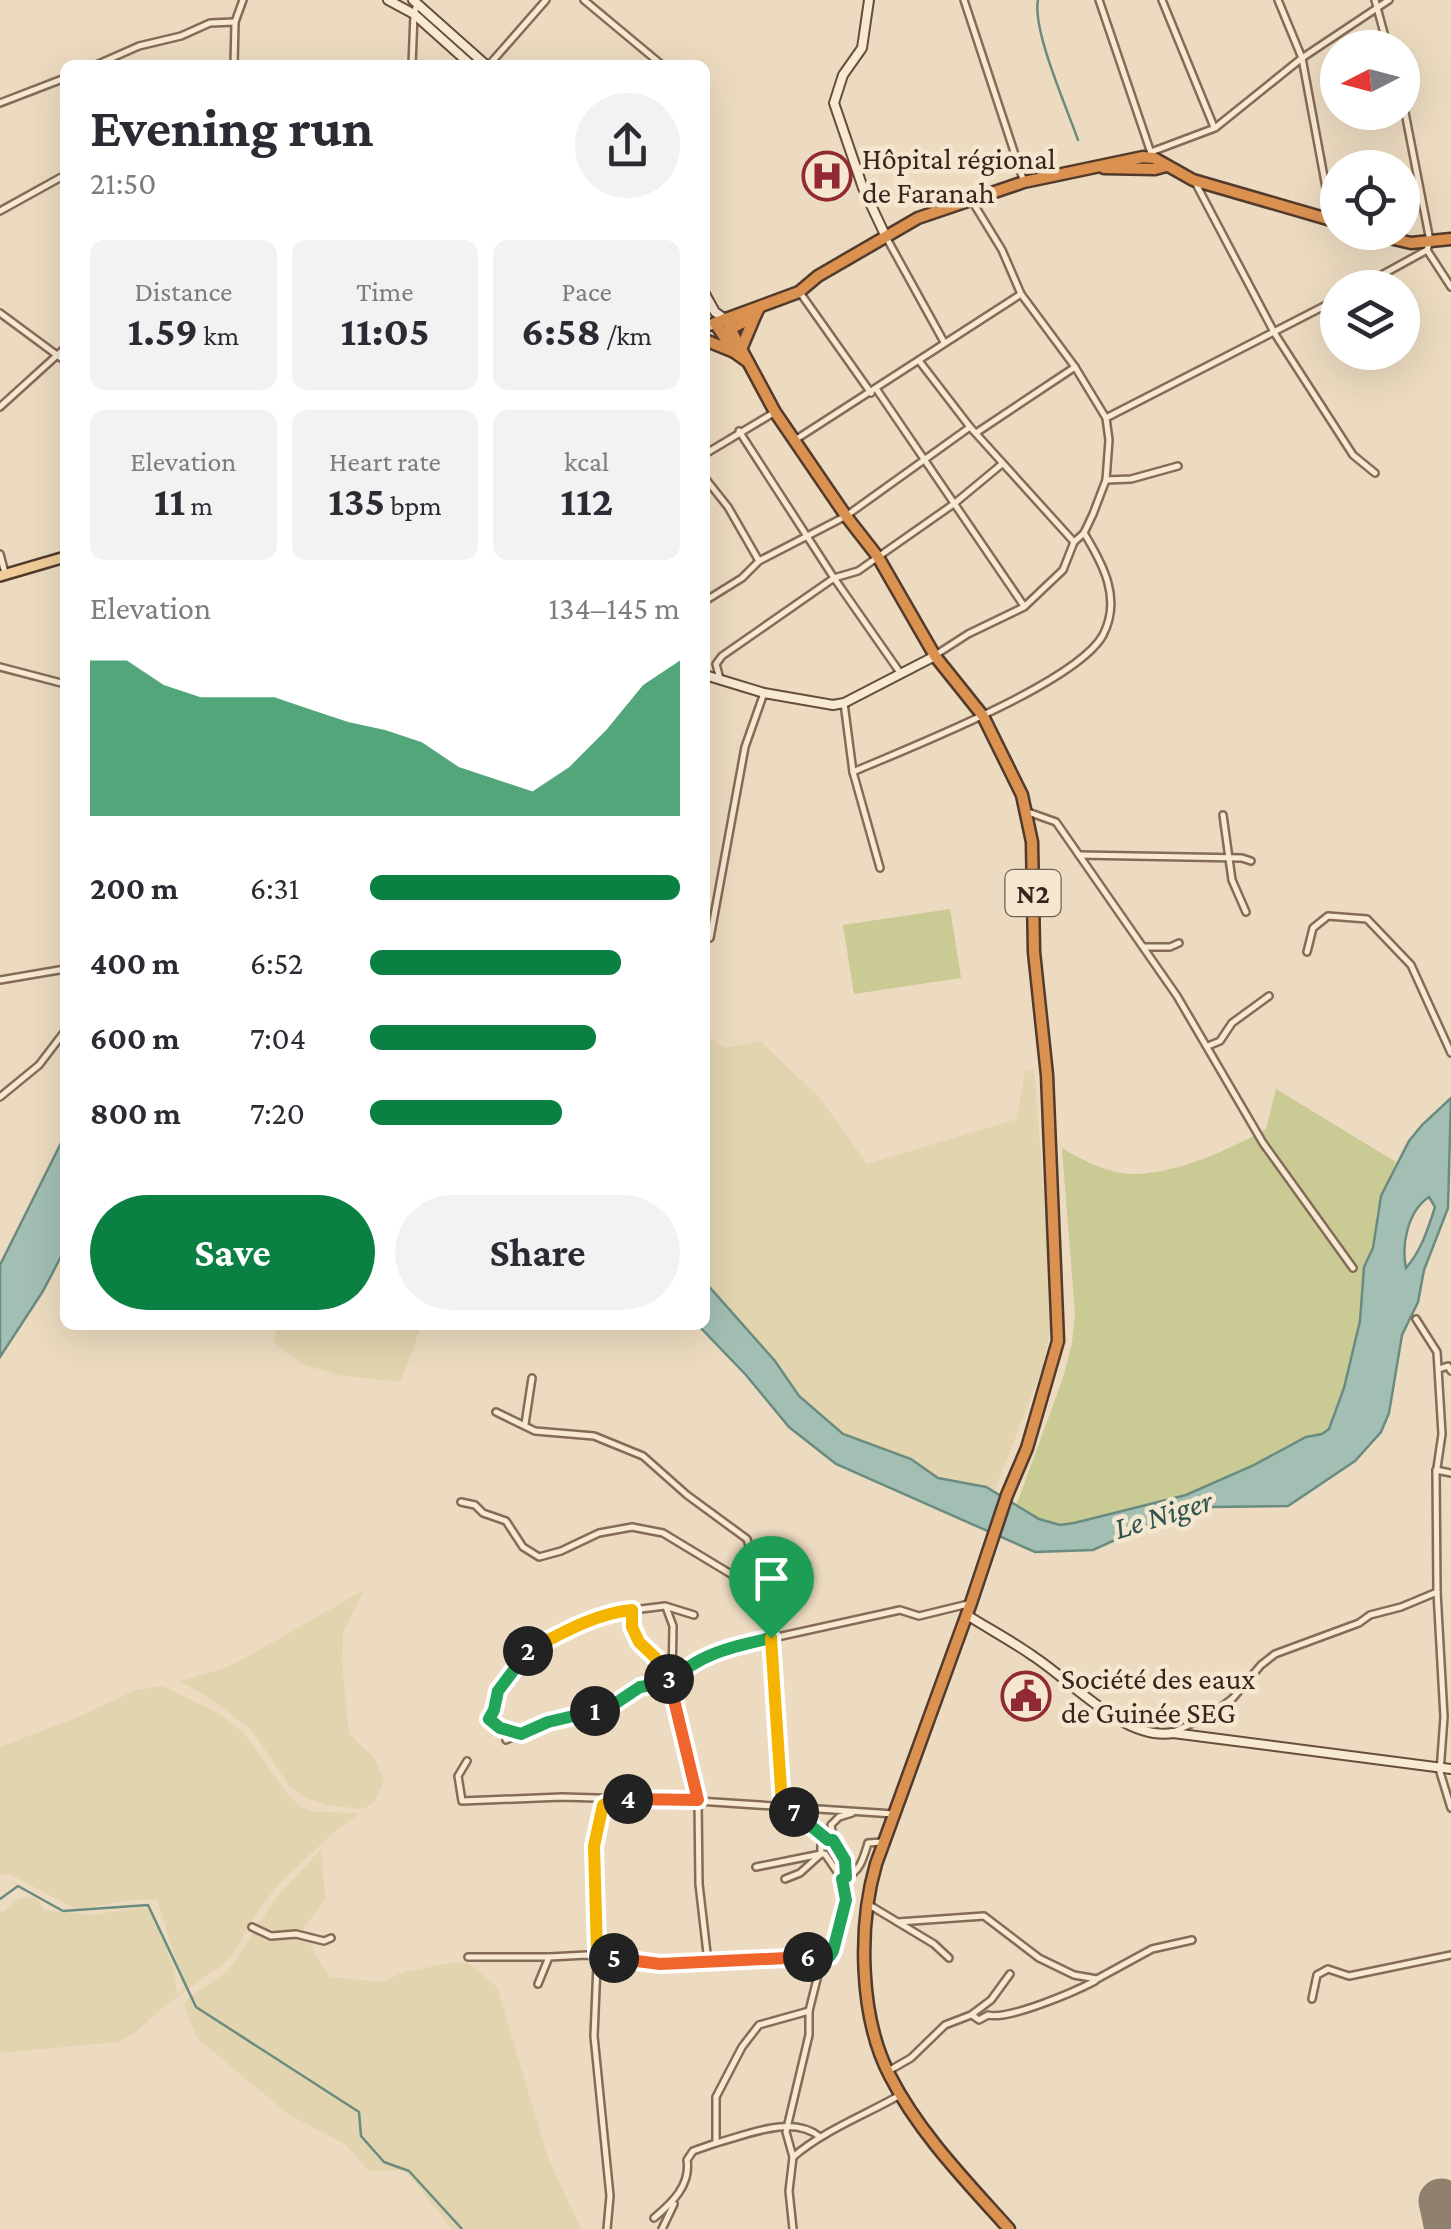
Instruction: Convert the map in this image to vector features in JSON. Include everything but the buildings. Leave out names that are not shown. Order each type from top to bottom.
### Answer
[{"type":"highway","points":[[719,324],[799,292],[818,276],[918,218],[1024,182],[1128,160],[1156,162],[1193,180],[1320,217]]},
{"type":"highway","points":[[1420,244],[1451,238]]},
{"type":"highway","points":[[710,340],[738,350],[757,312]]},
{"type":"highway","name":"N2","points":[[719,324],[748,363],[775,412],[878,557],[935,656],[983,716],[1028,812],[1059,1316],[1052,1370],[883,1842],[869,1887],[864,1961],[868,2002],[887,2072],[933,2140],[1009,2229]]},
{"type":"main road","points":[[3,576],[60,559]]},
{"type":"street","points":[[234,60],[235,22],[243,0]]},
{"type":"street","points":[[388,0],[414,14],[465,60]]},
{"type":"street","points":[[492,60],[546,0]]},
{"type":"street","points":[[584,0],[656,60]]},
{"type":"street","points":[[869,0],[862,48],[843,75],[834,103],[863,188],[944,342]]},
{"type":"street","points":[[964,0],[1024,182]]},
{"type":"street","points":[[1099,0],[1156,162],[1215,128],[1302,58],[1376,4],[1389,0]]},
{"type":"street","points":[[1162,0],[1215,128]]},
{"type":"street","points":[[1278,0],[1302,58],[1321,150]]},
{"type":"street","points":[[412,60],[415,2]]},
{"type":"street","points":[[415,2],[482,60]]},
{"type":"street","points":[[1376,4],[1383,30]]},
{"type":"street","points":[[107,60],[210,24],[235,22]]},
{"type":"street","points":[[0,102],[60,80]]},
{"type":"street","points":[[1408,130],[1429,245],[1451,287]]},
{"type":"street","points":[[0,212],[60,177]]},
{"type":"street","points":[[1193,180],[1274,334],[1353,455],[1375,474]]},
{"type":"street","points":[[710,676],[764,693],[833,706],[844,703],[1024,606],[1063,570],[1074,542],[1084,534],[1106,480],[1106,418],[1075,367],[1021,294],[1002,250],[972,201]]},
{"type":"street","points":[[1388,270],[1429,245]]},
{"type":"street","points":[[799,292],[926,460],[1024,606]]},
{"type":"street","points":[[795,440],[1021,294]]},
{"type":"street","points":[[1106,418],[1320,309]]},
{"type":"street","points":[[0,313],[58,356]]},
{"type":"street","points":[[0,407],[60,354]]},
{"type":"street","points":[[920,361],[973,430],[1074,542]]},
{"type":"street","points":[[710,598],[742,578],[759,561],[846,516],[926,460],[1075,367]]},
{"type":"street","points":[[710,451],[775,412]]},
{"type":"street","points":[[740,430],[834,578],[901,674]]},
{"type":"street","points":[[720,679],[716,664],[722,656],[834,578],[858,571],[1002,464]]},
{"type":"street","points":[[1106,480],[1130,479],[1178,466]]},
{"type":"street","points":[[710,484],[759,561]]},
{"type":"street","points":[[853,772],[983,716],[1080,661],[1103,635],[1111,606],[1103,564],[1084,534]]},
{"type":"street","points":[[0,554],[3,576]]},
{"type":"street","points":[[0,667],[60,683]]},
{"type":"street","points":[[710,938],[745,747],[764,693]]},
{"type":"street","points":[[844,703],[853,772],[880,868]]},
{"type":"street","points":[[1028,812],[1056,822],[1208,1046],[1263,1143],[1353,1268]]},
{"type":"street","points":[[1224,815],[1236,895],[1246,912]]},
{"type":"street","points":[[1079,855],[1251,861]]},
{"type":"street","points":[[1307,952],[1314,928],[1328,916],[1368,918],[1411,964],[1451,1053]]},
{"type":"street","points":[[1144,947],[1179,943]]},
{"type":"street","points":[[0,980],[60,970]]},
{"type":"street","points":[[1208,1046],[1220,1041],[1232,1023],[1269,996]]},
{"type":"street","points":[[0,1097],[39,1065],[60,1038]]},
{"type":"street","points":[[1416,1318],[1437,1352],[1439,1369],[1442,1434],[1436,1470],[1437,1592],[1444,1717],[1440,1769],[1451,1808]]},
{"type":"street","points":[[1439,1369],[1448,1366],[1451,1371]]},
{"type":"street","points":[[525,1424],[532,1378]]},
{"type":"street","points":[[496,1412],[534,1431],[594,1436],[643,1456],[747,1540],[763,1588],[771,1638],[782,1804],[830,1840],[845,1860],[846,1900],[840,1930],[819,1971],[809,2011],[809,2035],[787,2126],[793,2157],[789,2191],[793,2229]]},
{"type":"street","points":[[1436,1470],[1451,1473]]},
{"type":"street","points":[[462,1502],[506,1521],[523,1547],[539,1557],[599,1533],[632,1527],[664,1533],[754,1588],[763,1588]]},
{"type":"street","points":[[1172,1732],[1224,1705],[1274,1654],[1437,1592]]},
{"type":"street","points":[[665,1606],[673,1626],[672,1682],[698,1800],[699,1884],[708,1962]]},
{"type":"street","points":[[521,1734],[500,1728],[489,1719],[498,1691],[524,1653],[570,1628],[616,1612],[665,1606],[694,1615]]},
{"type":"street","points":[[506,1740],[548,1722],[613,1705],[640,1687],[672,1682],[687,1665],[741,1645],[900,1610],[919,1616],[969,1609],[1126,1724],[1149,1733],[1172,1732],[1451,1770]]},
{"type":"street","points":[[632,1610],[632,1627],[639,1642],[664,1666],[672,1682]]},
{"type":"street","points":[[1442,1686],[1451,1689]]},
{"type":"street","points":[[467,1761],[458,1776],[462,1801],[511,1797],[698,1800],[894,1814]]},
{"type":"street","points":[[607,2229],[610,2196],[594,2036],[598,1956],[594,1846],[603,1805],[614,1799]]},
{"type":"street","points":[[830,1840],[831,1825],[839,1816],[852,1813]]},
{"type":"street","points":[[785,1879],[800,1873],[820,1854],[821,1845],[830,1840]]},
{"type":"street","points":[[844,1878],[854,1874],[868,1843],[883,1842]]},
{"type":"street","points":[[756,1867],[825,1854],[844,1878]]},
{"type":"street","points":[[868,1905],[934,1944],[948,1958]]},
{"type":"street","points":[[898,1922],[984,1916],[1039,1958],[1074,1975],[1098,1979]]},
{"type":"street","points":[[252,1927],[273,1936],[296,1934],[324,1941],[331,1938]]},
{"type":"street","points":[[971,2015],[980,2020],[988,2014],[996,2017],[1062,1998],[1152,1948],[1192,1940]]},
{"type":"street","points":[[1312,1999],[1318,1975],[1328,1969],[1349,1976],[1451,1955]]},
{"type":"street","points":[[468,1956],[598,1956],[660,1964],[830,1956]]},
{"type":"street","points":[[538,1984],[549,1957]]},
{"type":"street","points":[[887,2072],[911,2058],[945,2026],[971,2015],[990,2000],[1010,1974]]},
{"type":"street","points":[[716,2143],[716,2096],[742,2047],[760,2025],[809,2011]]},
{"type":"street","points":[[793,2157],[820,2137],[900,2095]]},
{"type":"street","points":[[662,2229],[689,2174],[687,2160],[693,2151],[787,2126],[811,2129],[820,2137]]},
{"type":"street","points":[[654,2218],[675,2200]]},
{"type":"shaded area","points":[[710,1038],[725,1048],[760,1041],[819,1097],[867,1164],[1017,1119],[1025,1071],[1034,1069],[1052,1296],[1050,1330],[1043,1366],[994,1492],[938,1478],[911,1459],[843,1434],[799,1396],[775,1361],[710,1288]]},
{"type":"shaded area","points":[[277,1330],[420,1330],[400,1382],[339,1375],[303,1364],[273,1342]]},
{"type":"shaded area","points":[[364,1590],[343,1632],[342,1663],[349,1734],[375,1759],[384,1781],[375,1801],[363,1809],[305,1798],[290,1787],[251,1729],[180,1681],[225,1668]]},
{"type":"shaded area","points":[[163,1686],[218,1713],[243,1732],[301,1807],[315,1812],[360,1813],[280,1883],[261,1906],[231,1958],[136,2032],[118,2042],[0,2053],[0,1911],[4,1912],[17,1900],[30,1896],[44,1910],[93,1915],[143,1907],[150,1911],[165,1945],[174,1970],[177,1996],[184,1988],[157,1899],[77,1910],[8,1873],[0,1875],[0,1747],[135,1690]]},
{"type":"shaded area","points":[[321,1849],[325,1899],[303,1929],[331,1977],[382,1982],[404,1972],[456,1962],[470,1964],[497,1987],[548,2158],[581,2229],[452,2229],[405,2170],[369,2171],[345,2144],[289,2115],[197,2038],[184,2006],[187,1999],[229,1970],[275,1899]]},
{"type":"green space","points":[[950,909],[961,978],[854,994],[843,925]]},
{"type":"green space","points":[[1276,1089],[1396,1162],[1377,1210],[1373,1249],[1364,1267],[1360,1321],[1329,1430],[1306,1437],[1186,1495],[1074,1523],[1060,1525],[1039,1519],[1016,1506],[1072,1343],[1075,1314],[1062,1148],[1118,1172],[1137,1174],[1170,1169],[1220,1152],[1266,1129]]},
{"type":"water","name":"Le Niger","points":[[1451,1098],[1448,1208],[1424,1270],[1418,1302],[1402,1335],[1389,1413],[1381,1432],[1355,1461],[1288,1506],[1213,1507],[1157,1521],[1093,1550],[1035,1552],[836,1464],[789,1427],[703,1330],[710,1330],[710,1288],[775,1361],[799,1396],[843,1434],[911,1459],[938,1478],[986,1487],[1039,1519],[1060,1525],[1074,1523],[1186,1495],[1329,1429],[1344,1388],[1360,1321],[1364,1267],[1373,1248],[1381,1196],[1409,1141]],"holes":[[[1429,1197],[1435,1207],[1420,1247],[1406,1268],[1411,1219]]]},
{"type":"water","points":[[60,1145],[60,1259],[0,1357],[0,1265]]},
{"type":"waterway","points":[[1038,0],[1045,49],[1078,140]]},
{"type":"waterway","points":[[0,1899],[18,1886],[63,1911],[148,1905],[196,2007],[359,2112],[361,2136],[384,2162],[409,2171],[462,2229]]},
{"type":"runway","points":[[1441,2201],[1447,2229]]},
{"type":"place","name":"Hôpital régional de Faranah","points":[[827,176]]},
{"type":"place","name":"Société des eaux de Guinée SEG","points":[[1026,1696]]},
{"type":"route","points":[[771,1638],[687,1665],[672,1682],[640,1687],[613,1705],[548,1722],[521,1734],[500,1728],[489,1719],[498,1691],[524,1653],[570,1628],[632,1610],[632,1627],[639,1642],[664,1666],[672,1682],[698,1800],[614,1799],[603,1805],[594,1846],[598,1956],[660,1964],[830,1956],[833,1951],[846,1900],[842,1879],[846,1877],[845,1860],[833,1840],[782,1804],[771,1638]]}]
